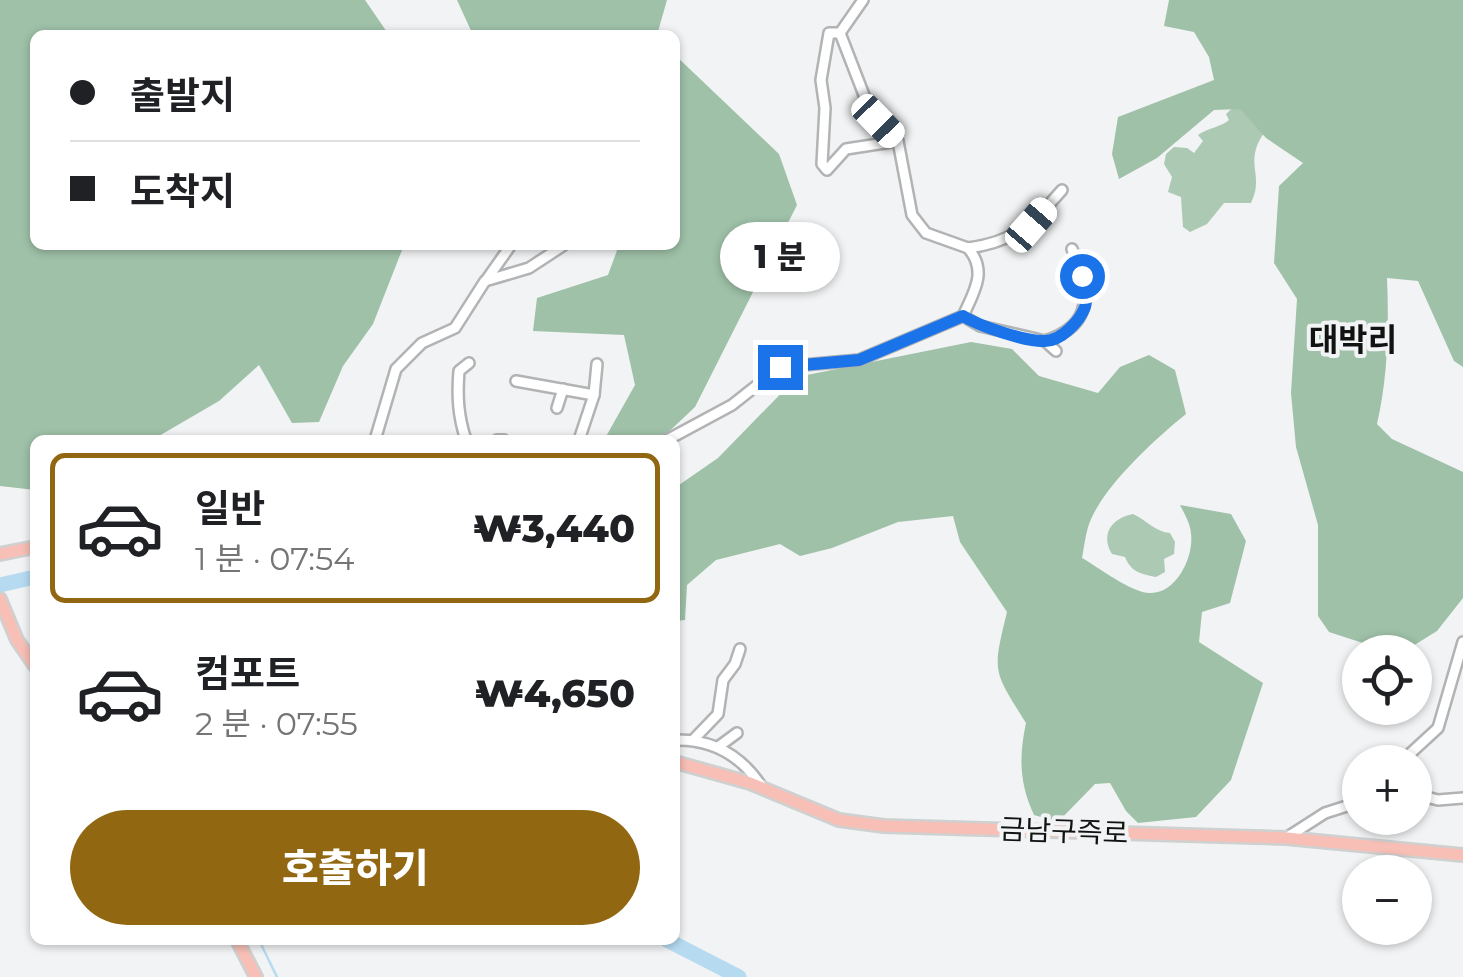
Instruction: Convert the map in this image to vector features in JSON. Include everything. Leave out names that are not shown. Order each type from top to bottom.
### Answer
[{"type":"main road","points":[[0,554],[30,548]]},
{"type":"main road","points":[[1,602],[17,640],[30,659]]},
{"type":"main road","name":"금남구즉로","points":[[680,764],[763,789],[840,820],[884,826],[1286,838],[1462,854]]},
{"type":"main road","points":[[240,945],[256,977]]},
{"type":"street","points":[[840,33],[863,0]]},
{"type":"street","points":[[840,33],[829,33],[821,80],[825,108],[822,164],[827,170],[846,148],[898,141]]},
{"type":"street","points":[[676,435],[732,405],[780,367],[859,360],[963,316],[980,280],[975,256],[968,248],[926,234],[912,215],[898,141],[869,108],[840,33]]},
{"type":"street","points":[[968,248],[1014,236],[1031,225],[1062,190]]},
{"type":"street","points":[[1045,341],[1060,336],[1078,320],[1086,304],[1082,276],[1072,249]]},
{"type":"street","points":[[376,435],[396,369],[422,343],[455,328],[507,250]]},
{"type":"street","points":[[485,281],[528,268],[556,250]]},
{"type":"street","points":[[963,316],[980,326],[1045,341],[1056,350]]},
{"type":"street","points":[[464,435],[458,418],[457,394],[459,371],[469,362]]},
{"type":"street","points":[[581,435],[594,395],[597,364]]},
{"type":"street","points":[[516,381],[594,395]]},
{"type":"street","points":[[556,408],[563,390]]},
{"type":"street","points":[[1422,745],[1438,728],[1463,642]]},
{"type":"street","points":[[693,740],[718,714],[723,680],[735,664],[740,648]]},
{"type":"street","points":[[718,748],[737,733]]},
{"type":"street","points":[[680,740],[718,748],[750,769],[763,789]]},
{"type":"street","points":[[1432,798],[1463,798]]},
{"type":"street","points":[[1286,838],[1325,813],[1342,808]]},
{"type":"green space","points":[[0,0],[365,0],[386,30],[30,30],[30,250],[402,250],[373,324],[343,366],[319,422],[292,423],[259,365],[219,401],[161,435],[30,435],[30,489],[0,486]]},
{"type":"green space","points":[[457,0],[667,0],[658,30],[471,30]]},
{"type":"green space","points":[[1169,0],[1463,0],[1463,367],[1454,361],[1418,281],[1387,278],[1387,351],[1377,424],[1392,439],[1463,472],[1463,598],[1431,635],[1342,636],[1329,632],[1318,616],[1318,525],[1296,447],[1291,393],[1297,299],[1274,263],[1279,186],[1303,163],[1266,138],[1240,109],[1214,110],[1157,158],[1119,179],[1112,154],[1118,117],[1214,80],[1209,57],[1194,32],[1164,26]]},
{"type":"green space","points":[[680,60],[779,154],[797,205],[695,407],[665,435],[607,435],[635,385],[624,335],[533,331],[537,298],[608,275],[617,250],[680,250]]},
{"type":"green space","points":[[1253,89],[1267,129],[1254,159],[1256,184],[1251,203],[1224,203],[1207,224],[1190,232],[1183,227],[1181,197],[1168,192],[1172,177],[1164,164],[1166,154],[1174,147],[1194,153],[1203,141],[1198,135],[1229,120],[1226,114]]},
{"type":"green space","points":[[971,342],[1012,349],[1039,376],[1098,393],[1120,367],[1149,355],[1175,370],[1186,414],[1145,451],[1104,497],[1088,527],[1082,558],[1144,592],[1169,587],[1182,572],[1190,552],[1190,527],[1180,505],[1231,514],[1246,541],[1230,603],[1202,612],[1199,642],[1263,683],[1231,780],[1196,817],[1138,823],[1110,783],[1095,784],[1058,822],[1034,815],[1022,769],[1026,723],[999,670],[999,648],[1007,612],[960,542],[953,516],[898,522],[800,556],[780,544],[716,560],[687,585],[685,620],[680,620],[680,484],[718,458],[797,377]]},
{"type":"green space","points":[[1133,514],[1170,533],[1175,542],[1174,554],[1164,559],[1165,572],[1156,577],[1137,572],[1125,557],[1112,554],[1109,547],[1110,528],[1119,519]]},
{"type":"waterway","points":[[0,585],[30,578]]},
{"type":"waterway","points":[[261,945],[277,977]]},
{"type":"waterway","points":[[677,945],[739,977]]},
{"type":"district","name":"대박리","points":[[1353,339]]},
{"type":"route","points":[[780,367],[859,360],[963,316],[980,326],[1045,341],[1060,336],[1078,320],[1086,304],[1082,276]]}]
